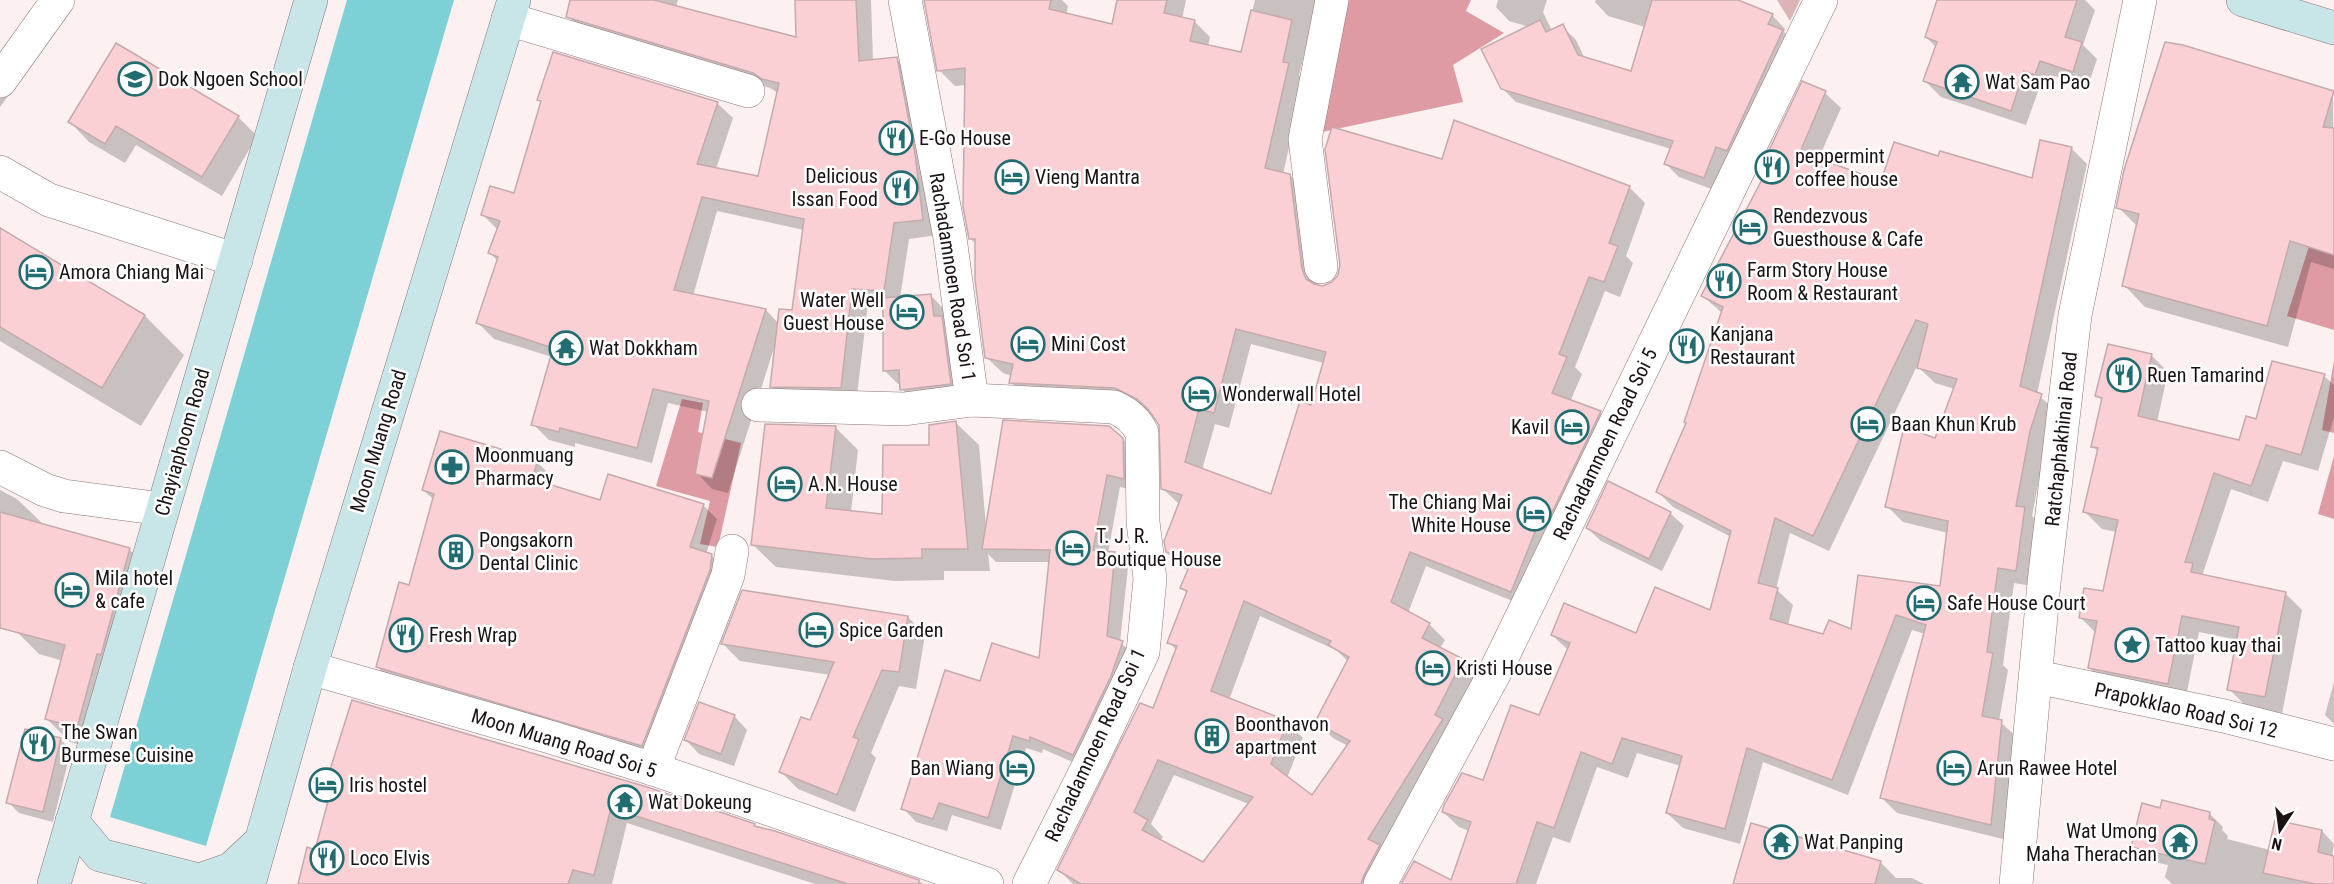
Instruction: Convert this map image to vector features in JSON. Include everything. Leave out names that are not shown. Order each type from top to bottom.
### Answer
[{"type":"main road","name":"Chayiaphoom Road","points":[[54,884],[311,0]]},
{"type":"main road","points":[[2243,0],[2334,28]]},
{"type":"main road","name":"Moon Muang Road","points":[[249,884],[310,668],[511,10]]},
{"type":"main road","points":[[72,822],[100,855],[199,880],[231,868],[261,841]]},
{"type":"street","points":[[0,81],[58,0]]},
{"type":"street","name":"Rachadamnoen Road Soi 1","points":[[905,0],[950,238],[972,400],[1114,407],[1131,418],[1142,433],[1143,522],[1150,579],[1143,652],[1096,752],[1029,884]]},
{"type":"street","points":[[1321,267],[1305,139],[1332,0]]},
{"type":"street","name":"Rachadamnoen Road Soi 5","points":[[1380,884],[1494,674],[1821,0]]},
{"type":"street","name":"Ratchaphakhinai Road","points":[[2016,884],[2044,583],[2075,315],[2140,0]]},
{"type":"street","points":[[511,10],[748,91]]},
{"type":"street","points":[[0,172],[49,200],[236,260]]},
{"type":"street","points":[[758,405],[904,409],[972,400]]},
{"type":"street","points":[[0,466],[45,490],[64,496],[162,508]]},
{"type":"street","points":[[653,770],[728,575],[732,551]]},
{"type":"street","name":"Moon Muang Road Soi 5","points":[[310,668],[550,737],[987,884]]},
{"type":"street","name":"Prapokklao Road Soi 12","points":[[2037,677],[2224,716],[2334,744]]},
{"type":"shaded area","points":[[1346,0],[1471,0],[1466,11],[1504,33],[1453,65],[1463,102],[1322,132]]},
{"type":"shaded area","points":[[1777,0],[1800,0],[1790,21]]},
{"type":"shaded area","points":[[2334,167],[2334,330],[2287,316]]},
{"type":"shaded area","points":[[2334,361],[2334,433],[2322,430]]},
{"type":"shaded area","points":[[682,399],[703,403],[698,432],[741,443],[718,547],[700,544],[710,501],[656,486]]},
{"type":"shaded area","points":[[2334,456],[2334,519],[2318,514]]},
{"type":"water","points":[[347,0],[454,0],[206,846],[110,817]]},
{"type":"building","points":[[570,0],[654,0],[796,37],[795,0],[856,0],[859,61],[897,57],[915,154],[923,220],[894,223],[884,291],[852,289],[841,388],[770,387],[779,309],[792,310],[804,219],[702,197],[674,290],[766,309],[712,478],[695,474],[709,401],[653,389],[637,448],[560,428],[559,432],[531,425],[553,348],[476,323],[498,257],[488,253],[500,221],[481,215],[490,186],[514,193],[541,101],[537,100],[553,52],[718,102],[697,164],[758,176],[779,83],[762,79],[753,73],[566,17]]},
{"type":"building","points":[[924,0],[1051,0],[1049,9],[1112,24],[1117,0],[1167,0],[1164,13],[1195,20],[1190,41],[1241,52],[1251,10],[1292,20],[1283,62],[1289,63],[1265,168],[1290,174],[1302,269],[1306,279],[1323,286],[1332,282],[1338,275],[1340,265],[1325,149],[1332,127],[1442,159],[1454,120],[1630,186],[1609,243],[1618,246],[1604,282],[1589,277],[1559,354],[1567,357],[1552,393],[1601,411],[1544,529],[1537,527],[1511,592],[1410,552],[1391,602],[1430,623],[1422,638],[1463,659],[1435,715],[1443,719],[1368,839],[1380,845],[1361,884],[1081,884],[1057,870],[1140,703],[1153,708],[1177,646],[1167,643],[1187,591],[1180,588],[1191,562],[1166,552],[1164,541],[1182,495],[1161,489],[1159,425],[1148,409],[1137,399],[1115,388],[1009,383],[1013,364],[985,358],[975,280],[975,239],[969,239],[963,207],[965,68],[937,71]],"holes":[[[1236,329],[1326,352],[1311,405],[1300,401],[1271,494],[1185,462],[1199,409],[1214,413]],[[1244,601],[1331,641],[1328,645],[1349,657],[1315,722],[1350,741],[1312,795],[1271,764],[1288,721],[1211,691]],[[1158,760],[1253,797],[1203,862],[1142,830],[1148,820],[1134,812]]]},
{"type":"building","points":[[1652,0],[1738,0],[1773,14],[1768,24],[1783,30],[1727,151],[1716,147],[1704,178],[1664,164],[1673,141],[1501,89],[1481,49],[1540,20],[1546,32],[1563,24],[1578,55],[1631,71]]},
{"type":"building","points":[[1937,0],[2077,0],[2065,37],[2082,42],[2073,72],[2040,61],[2035,75],[2024,71],[2011,111],[1923,81],[1937,42],[1925,37]]},
{"type":"building","points":[[2165,42],[2183,45],[2334,91],[2323,127],[2334,128],[2334,255],[2290,241],[2267,326],[2122,286],[2139,214],[2116,208],[2124,170]]},
{"type":"building","name":"Dok Ngoen School","points":[[116,43],[239,116],[202,177],[116,126],[105,144],[68,122]]},
{"type":"building","points":[[1802,81],[1826,91],[1800,152],[1881,181],[1894,142],[1938,156],[1940,151],[2032,178],[2040,140],[2072,147],[2020,386],[2042,394],[2030,431],[2016,506],[2025,507],[2016,571],[1998,568],[1987,652],[1993,653],[1982,716],[2002,720],[1991,825],[1880,798],[1926,625],[1896,615],[1832,780],[1747,748],[1725,829],[1666,813],[1682,756],[1622,738],[1612,764],[1581,752],[1554,828],[1537,822],[1516,884],[1401,884],[1414,861],[1451,880],[1471,822],[1442,812],[1444,805],[1462,773],[1483,780],[1511,705],[1539,715],[1570,643],[1551,635],[1564,603],[1636,633],[1655,587],[1710,610],[1731,531],[1656,492],[1686,423],[1684,422],[1723,307],[1701,296],[1767,170],[1761,167]],"holes":[[[1916,320],[1928,324],[1917,368],[1957,379],[1935,438],[1904,427],[1885,507],[1948,521],[1940,586],[1858,575],[1851,629],[1829,620],[1823,634],[1770,619],[1778,588],[1758,583],[1775,518],[1813,536]]]},
{"type":"building","name":"Amora Chiang Mai","points":[[0,228],[145,315],[102,388],[0,327]]},
{"type":"building","points":[[931,294],[934,316],[942,316],[951,384],[900,390],[899,370],[883,371],[883,298]]},
{"type":"building","points":[[2108,344],[2152,354],[2138,416],[2239,440],[2246,416],[2256,419],[2272,361],[2325,374],[2301,455],[2266,445],[2251,486],[2214,473],[2185,562],[2193,563],[2191,572],[2286,592],[2265,697],[2227,690],[2239,627],[2182,616],[2168,684],[2088,668],[2097,621],[2079,618],[2084,588],[2103,591],[2118,520],[2083,512],[2098,448],[2091,447],[2102,398],[2095,396]]},
{"type":"building","points":[[1003,420],[1109,426],[1123,438],[1124,479],[1107,475],[1093,550],[1115,552],[1107,636],[1123,641],[1111,676],[1073,755],[1030,737],[1029,741],[1013,736],[988,818],[939,803],[933,819],[901,809],[945,670],[980,681],[992,643],[1039,658],[1050,550],[982,549]]},
{"type":"building","points":[[956,421],[968,549],[922,549],[922,558],[872,559],[751,545],[765,424],[836,426],[826,508],[882,514],[883,445],[929,445],[929,425]]},
{"type":"building","points":[[440,431],[538,460],[532,479],[600,500],[608,474],[704,504],[690,547],[712,554],[710,570],[642,746],[376,667],[399,582],[409,585],[434,494],[422,490]]},
{"type":"building","points":[[1608,481],[1671,512],[1649,559],[1586,528]]},
{"type":"building","name":"Mila hotel & cafe","points":[[0,512],[130,548],[101,655],[97,654],[77,728],[45,719],[65,645],[0,628]]},
{"type":"building","points":[[742,590],[908,616],[899,672],[882,670],[853,737],[859,739],[837,795],[779,772],[801,717],[810,720],[834,662],[721,644]]},
{"type":"building","points":[[352,700],[647,787],[755,824],[754,826],[919,880],[919,884],[848,884],[611,808],[594,875],[573,870],[568,884],[298,884],[307,847],[315,850],[330,794],[323,792]]},
{"type":"building","points":[[699,702],[735,715],[721,754],[684,740]]},
{"type":"building","points":[[25,729],[61,738],[43,812],[6,803]]},
{"type":"building","name":"Wat Umong Maha Therachan","points":[[2162,800],[2210,812],[2209,819],[2215,821],[2205,864],[2131,847],[2142,803],[2160,808]]},
{"type":"building","points":[[2275,820],[2322,830],[2318,852],[2334,856],[2334,884],[2315,884],[2263,873]]},
{"type":"building","name":"Wat Panping","points":[[1751,823],[1881,861],[1875,884],[1733,884]]},
{"type":"place","name":"Dok Ngoen School","points":[[135,79]]},
{"type":"place","name":"Wat Sam Pao","points":[[1962,82]]},
{"type":"place","name":"E-Go House","points":[[896,138]]},
{"type":"place","name":"peppermint coffee house","points":[[1772,167]]},
{"type":"place","name":"Vieng Mantra","points":[[1012,177]]},
{"type":"place","name":"Delicious Issan Food","points":[[901,188]]},
{"type":"place","name":"Rendezvous Guesthouse & Cafe","points":[[1750,227]]},
{"type":"place","name":"Amora Chiang Mai","points":[[36,272]]},
{"type":"place","name":"Farm Story House Room & Restaurant","points":[[1724,281]]},
{"type":"place","name":"Water Well Guest House","points":[[907,312]]},
{"type":"place","name":"Mini Cost","points":[[1028,344]]},
{"type":"place","name":"Kanjana Restaurant","points":[[1687,346]]},
{"type":"place","name":"Wat Dokkham","points":[[566,348]]},
{"type":"place","name":"Ruen Tamarind","points":[[2124,375]]},
{"type":"place","name":"Wonderwall Hotel","points":[[1199,394]]},
{"type":"place","name":"Baan Khun Krub","points":[[1868,424]]},
{"type":"place","name":"Kavil","points":[[1572,427]]},
{"type":"place","name":"Moonmuang Pharmacy","points":[[452,467]]},
{"type":"place","name":"A.N. House","points":[[785,484]]},
{"type":"place","name":"The Chiang Mai White House","points":[[1534,514]]},
{"type":"place","name":"T. J. R. Boutique House","points":[[1073,548]]},
{"type":"place","name":"Pongsakorn Dental Clinic","points":[[456,552]]},
{"type":"place","name":"Mila hotel & cafe","points":[[72,590]]},
{"type":"place","name":"Safe House Court","points":[[1924,603]]},
{"type":"place","name":"Spice Garden","points":[[816,630]]},
{"type":"place","name":"Fresh Wrap","points":[[406,635]]},
{"type":"place","name":"Tattoo kuay thai","points":[[2132,645]]},
{"type":"place","name":"Kristi House","points":[[1433,668]]},
{"type":"place","name":"Boonthavon apartment","points":[[1212,736]]},
{"type":"place","name":"The Swan Burmese Cuisine","points":[[38,744]]},
{"type":"place","name":"Ban Wiang","points":[[1017,768]]},
{"type":"place","name":"Arun Rawee Hotel","points":[[1954,768]]},
{"type":"place","name":"Iris hostel","points":[[326,785]]},
{"type":"place","name":"Wat Dokeung","points":[[625,802]]},
{"type":"place","name":"Wat Panping","points":[[1781,842]]},
{"type":"place","name":"Wat Umong Maha Therachan","points":[[2180,842]]},
{"type":"place","name":"Loco Elvis","points":[[327,858]]}]
